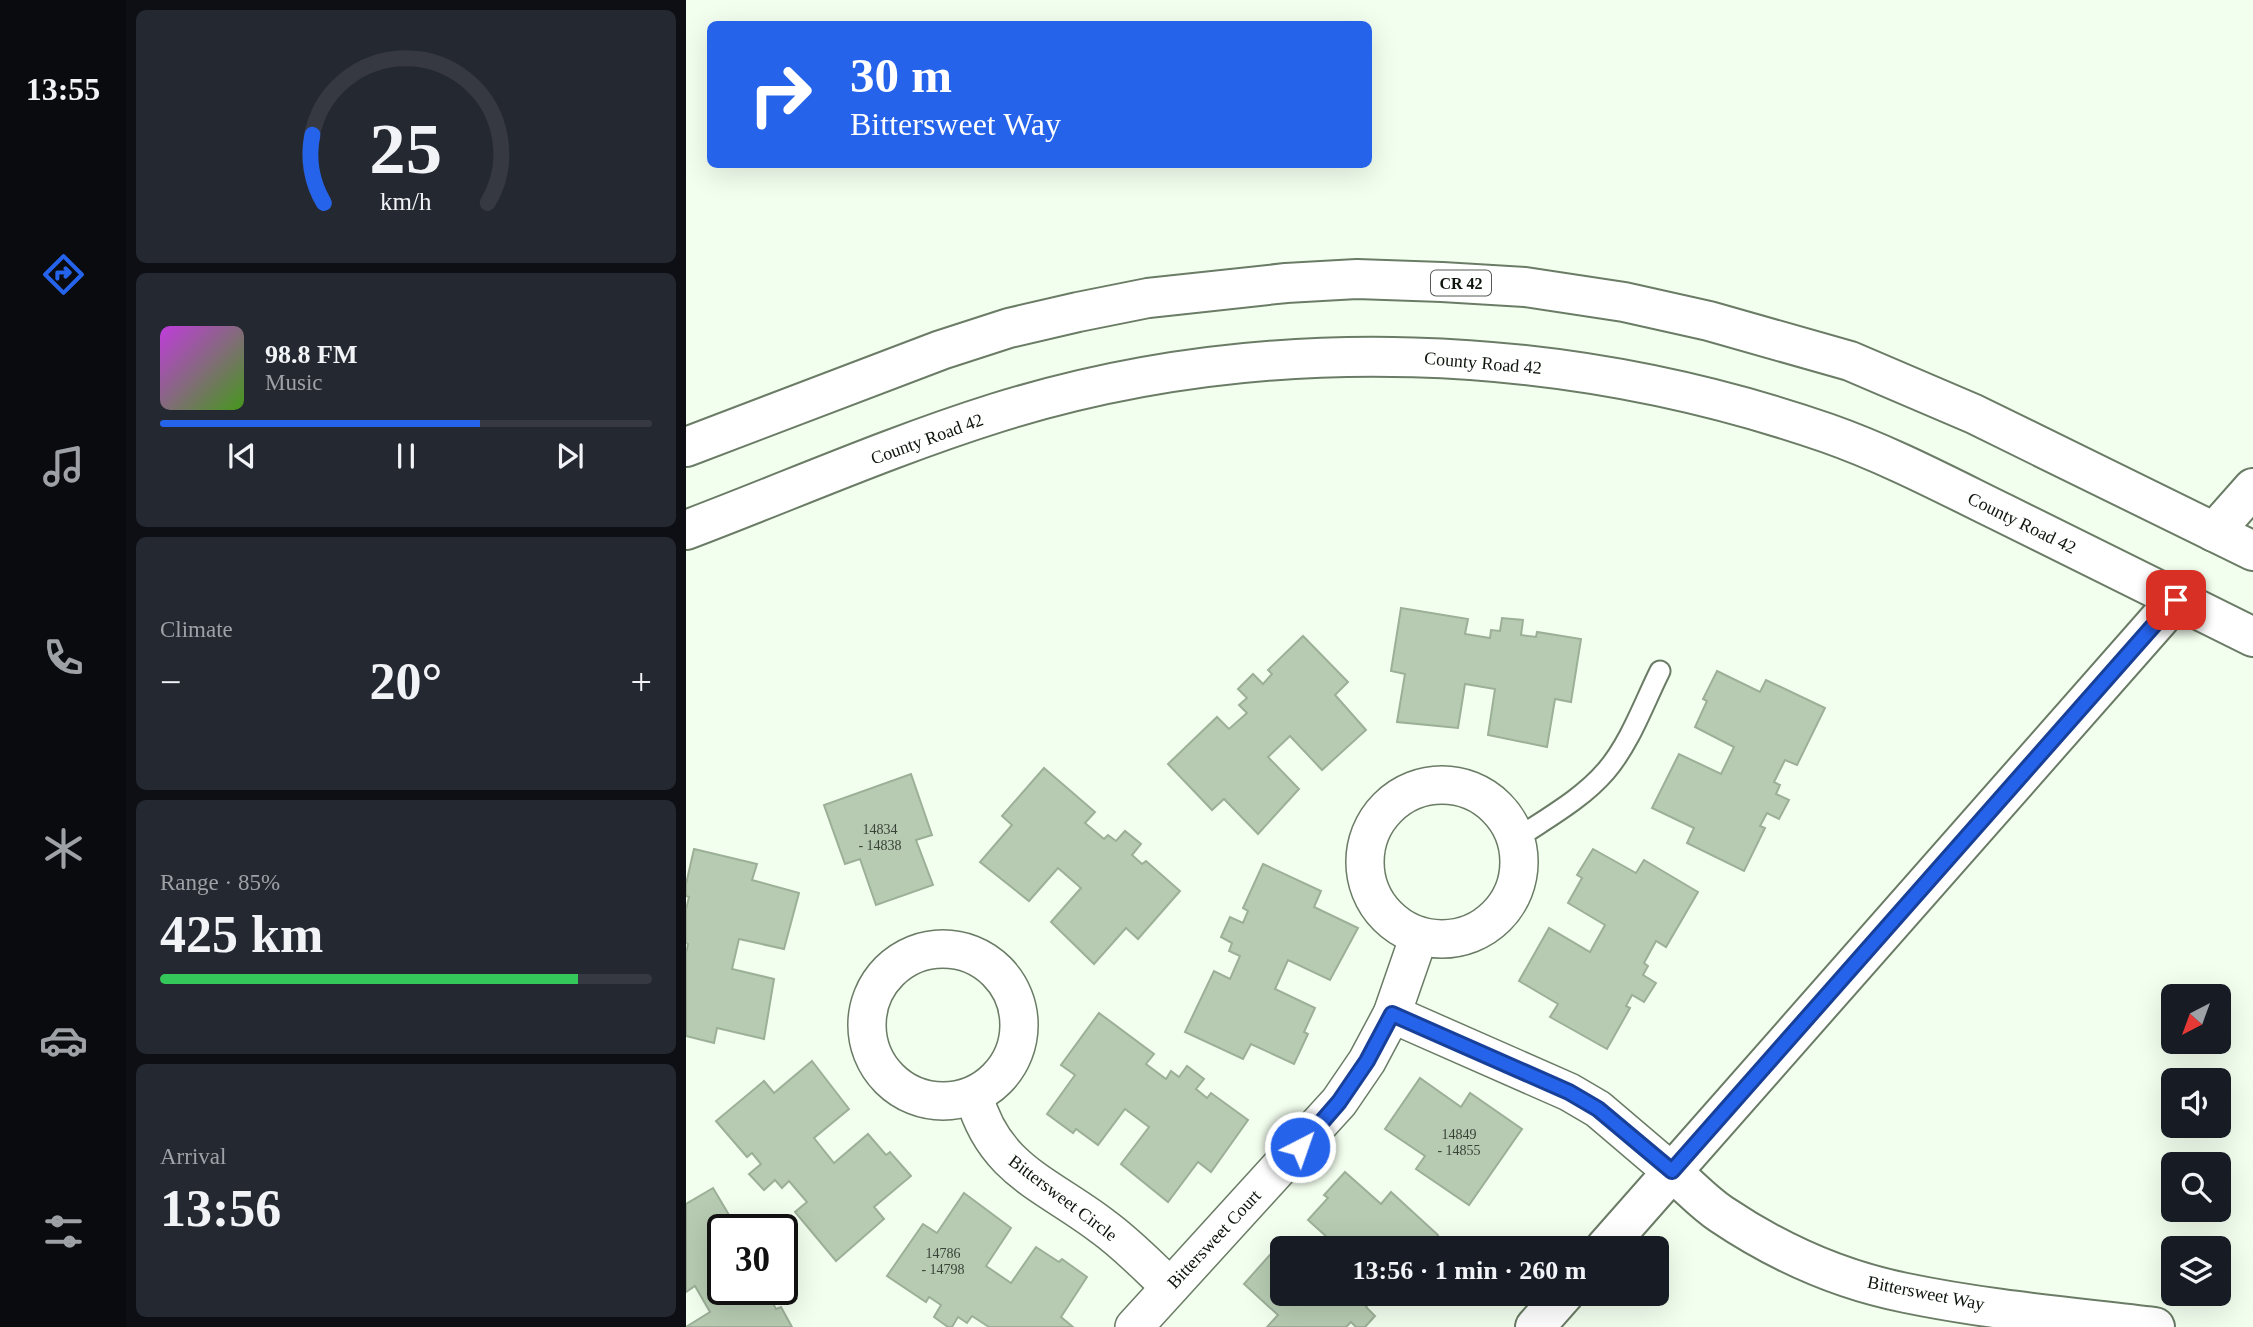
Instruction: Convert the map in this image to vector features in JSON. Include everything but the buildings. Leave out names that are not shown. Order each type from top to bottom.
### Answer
[{"type":"main road","name":"CR 42","points":[[686,447],[941,350],[1009,328],[1078,312],[1162,296],[1286,283],[1357,279],[1525,287],[1624,302],[1722,325],[1850,361],[1974,414],[2252,550]]},
{"type":"main road","name":"County Road 42","points":[[686,530],[930,436],[1066,394],[1135,380],[1272,361],[1416,357],[1554,368],[1622,379],[1760,412],[1830,434],[1952,488],[2253,638]]},
{"type":"main road","points":[[2214,532],[2253,488]]},
{"type":"main road","points":[[1615,1236],[2176,600]]},
{"type":"main road","name":"Bittersweet Way","points":[[1672,1171],[1718,1212],[1763,1239],[1784,1251],[1852,1278],[1905,1293],[2155,1327]]},
{"type":"main road","points":[[1535,1327],[1554,1306]]},
{"type":"street","points":[[1438,783],[1465,787],[1489,800],[1508,819],[1516,839],[1520,872],[1512,898],[1495,919],[1473,934],[1446,940],[1419,936],[1395,924],[1377,904],[1366,879],[1364,852],[1372,826],[1389,804],[1412,789],[1438,783]]},
{"type":"street","name":"Bittersweet Court","points":[[1134,1327],[1339,1102],[1367,1061],[1392,1014],[1419,936]]},
{"type":"street","points":[[955,949],[980,958],[1007,982],[1019,1014],[1019,1038],[1013,1058],[999,1079],[974,1096],[951,1102],[924,1100],[900,1089],[880,1070],[870,1049],[866,1026],[871,997],[884,975],[904,958],[927,950],[955,949]]},
{"type":"street","name":"Bittersweet Way","points":[[1392,1014],[1569,1092],[1598,1109],[1672,1171]]},
{"type":"street","name":"Bittersweet Circle","points":[[974,1096],[980,1119],[992,1141],[1012,1163],[1102,1225],[1170,1287]]},
{"type":"lane","points":[[1516,839],[1588,789],[1607,770],[1660,671]]},
{"type":"route","points":[[1300,1147],[1339,1102],[1367,1061],[1392,1014],[1569,1092],[1598,1109],[1672,1171],[2176,600]]}]
